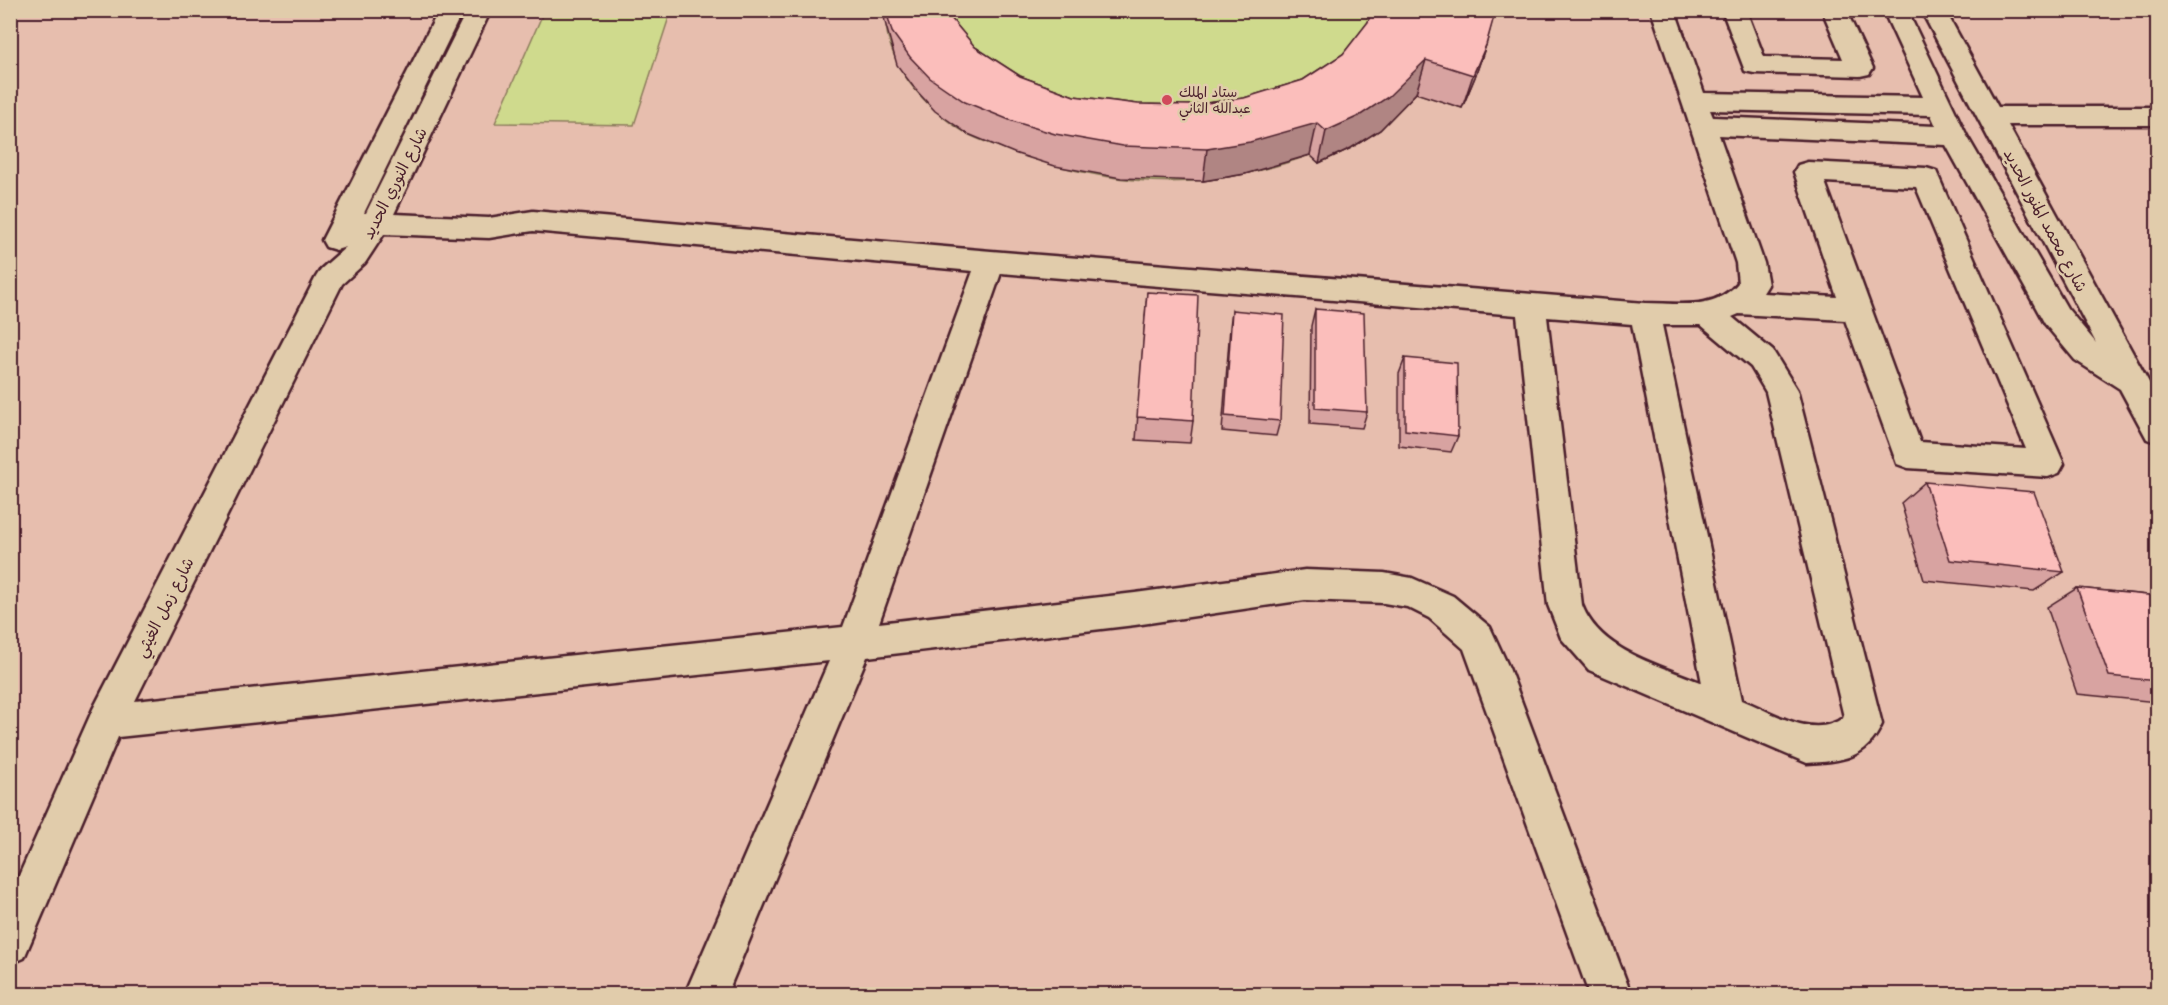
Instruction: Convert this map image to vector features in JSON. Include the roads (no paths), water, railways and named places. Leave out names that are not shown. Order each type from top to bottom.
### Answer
[{"type":"street","name":"شارع النوري الحديد","points":[[331,277],[332,254],[349,212],[452,10]]},
{"type":"street","name":"شارع النوري الحديد","points":[[331,277],[359,250],[380,213],[479,10]]},
{"type":"street","points":[[1663,10],[1750,263],[1753,285],[1723,309]]},
{"type":"street","points":[[1734,10],[1754,65],[1860,68],[1834,10]]},
{"type":"street","points":[[1895,10],[1954,136],[2056,316],[2086,352],[2131,380]]},
{"type":"street","name":"شارع محمد المنور الحديد","points":[[1933,10],[2157,430]]},
{"type":"street","points":[[1698,113],[1939,106]]},
{"type":"street","points":[[1698,113],[1954,136]]},
{"type":"street","points":[[1990,116],[2157,116]]},
{"type":"street","points":[[1808,172],[1926,178],[2048,464],[1908,455],[1856,309],[1808,172]]},
{"type":"street","points":[[349,212],[380,213],[489,228],[511,226],[533,220],[991,262],[1645,314],[1723,309],[1856,309]]},
{"type":"street","points":[[706,994],[855,642],[991,262]]},
{"type":"street","name":"شارع زمل الغيثي","points":[[10,944],[106,721],[331,277]]},
{"type":"street","points":[[1531,305],[1565,605],[1573,627],[1602,658],[1807,745],[1841,742],[1864,724],[1781,390],[1762,359],[1723,309]]},
{"type":"street","points":[[1645,314],[1726,710]]},
{"type":"street","points":[[106,721],[855,642],[1135,609],[1305,585],[1384,588],[1412,593],[1441,607],[1477,638],[1491,668],[1610,994]]},
{"type":"place","name":"ستاد الملك عبدالله الثاني","points":[[1167,100]]}]
